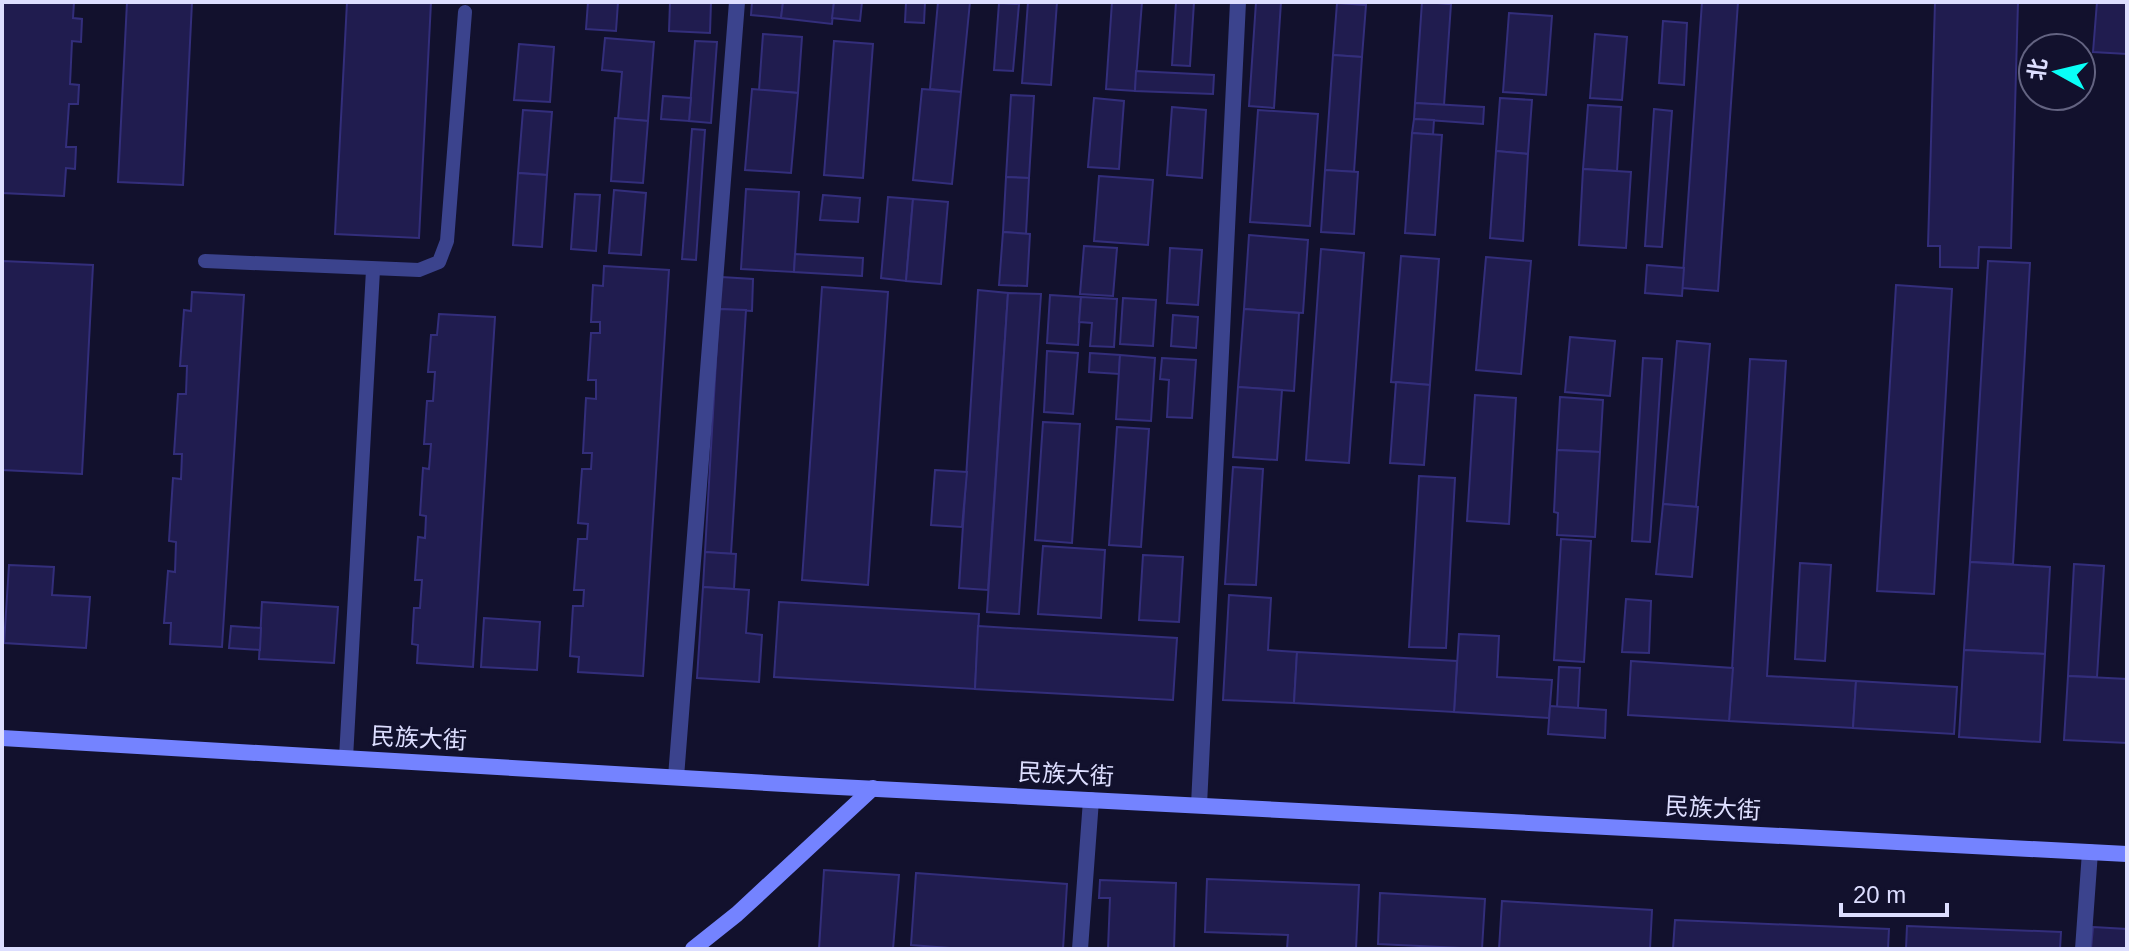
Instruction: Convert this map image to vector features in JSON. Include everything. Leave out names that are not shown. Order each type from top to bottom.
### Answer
[{"type":"main road","name":"民族大街","points":[[2,738],[1091,800],[2127,854]]},
{"type":"main road","points":[[693,949],[737,914],[873,788]]},
{"type":"street","points":[[676,777],[737,2]]},
{"type":"street","points":[[1199,805],[1238,2]]},
{"type":"street","points":[[1080,949],[1091,800]]},
{"type":"street","points":[[2083,949],[2090,852]]},
{"type":"lane","points":[[205,261],[373,270],[419,270],[439,262],[447,241],[465,12]]},
{"type":"lane","points":[[346,758],[373,270]]},
{"type":"building","points":[[2,2],[74,2],[73,18],[82,19],[81,42],[72,41],[70,84],[79,85],[78,104],[69,104],[66,147],[76,147],[75,169],[66,168],[64,196],[2,193]]},
{"type":"building","points":[[127,2],[192,2],[183,185],[118,182]]},
{"type":"building","points":[[347,2],[431,2],[419,238],[335,234]]},
{"type":"building","points":[[588,2],[618,2],[616,31],[586,29]]},
{"type":"building","points":[[670,2],[711,2],[710,33],[669,31]]},
{"type":"building","points":[[752,2],[783,2],[781,18],[751,15]]},
{"type":"building","points":[[783,2],[834,2],[832,24],[781,18]]},
{"type":"building","points":[[834,2],[862,2],[860,21],[832,18]]},
{"type":"building","points":[[906,2],[925,2],[924,23],[905,22]]},
{"type":"building","points":[[938,2],[970,2],[961,92],[930,89]]},
{"type":"building","points":[[1028,2],[1057,2],[1051,85],[1022,83]]},
{"type":"building","points":[[1112,2],[1142,2],[1135,91],[1106,89]]},
{"type":"building","points":[[1176,2],[1194,2],[1190,66],[1172,65]]},
{"type":"building","points":[[1256,2],[1281,2],[1274,108],[1249,106]]},
{"type":"building","points":[[1422,2],[1451,4],[1444,105],[1415,103]]},
{"type":"building","points":[[1702,2],[1738,2],[1718,291],[1682,288]]},
{"type":"building","points":[[1935,2],[2018,2],[2011,248],[1979,247],[1978,268],[1940,267],[1940,246],[1928,246]]},
{"type":"building","points":[[2097,2],[2127,2],[2127,54],[2097,52],[2095,32]]},
{"type":"building","points":[[999,3],[1019,4],[1013,71],[994,70]]},
{"type":"building","points":[[1337,3],[1366,5],[1362,57],[1333,55]]},
{"type":"building","points":[[1509,13],[1552,16],[1546,95],[1503,92]]},
{"type":"building","points":[[1663,21],[1687,23],[1684,85],[1659,83]]},
{"type":"building","points":[[763,34],[802,37],[798,93],[759,90]]},
{"type":"building","points":[[1595,34],[1627,37],[1622,100],[1590,98]]},
{"type":"building","points":[[605,38],[654,42],[648,121],[618,119],[622,72],[602,70]]},
{"type":"building","points":[[695,41],[717,42],[711,123],[689,121]]},
{"type":"building","points":[[834,41],[873,44],[863,178],[824,175]]},
{"type":"building","points":[[519,44],[554,47],[550,102],[514,100]]},
{"type":"building","points":[[1333,55],[1362,57],[1354,172],[1325,170]]},
{"type":"building","points":[[1136,71],[1214,75],[1213,94],[1135,91]]},
{"type":"building","points":[[752,89],[798,93],[791,173],[745,170]]},
{"type":"building","points":[[922,89],[961,92],[952,184],[913,180]]},
{"type":"building","points":[[1011,95],[1034,96],[1029,178],[1006,177]]},
{"type":"building","points":[[663,96],[691,98],[689,121],[661,119]]},
{"type":"building","points":[[1094,98],[1124,101],[1119,169],[1088,167]]},
{"type":"building","points":[[1500,98],[1532,100],[1528,154],[1496,151]]},
{"type":"building","points":[[1415,103],[1484,107],[1483,124],[1414,119]]},
{"type":"building","points":[[1588,105],[1621,107],[1617,171],[1583,169]]},
{"type":"building","points":[[1172,107],[1206,110],[1202,178],[1167,175]]},
{"type":"building","points":[[1654,109],[1672,111],[1662,247],[1645,246]]},
{"type":"building","points":[[523,110],[552,112],[547,175],[518,173]]},
{"type":"building","points":[[1258,110],[1318,114],[1310,226],[1250,222]]},
{"type":"building","points":[[615,118],[648,121],[643,183],[611,181]]},
{"type":"building","points":[[1414,119],[1434,120],[1433,135],[1412,133]]},
{"type":"building","points":[[692,129],[705,130],[696,260],[682,259]]},
{"type":"building","points":[[1412,133],[1442,135],[1435,235],[1405,233]]},
{"type":"building","points":[[1496,151],[1528,154],[1523,241],[1490,238]]},
{"type":"building","points":[[1583,169],[1631,172],[1626,248],[1579,245]]},
{"type":"building","points":[[1325,170],[1358,172],[1354,234],[1321,232]]},
{"type":"building","points":[[518,173],[547,175],[542,247],[513,245]]},
{"type":"building","points":[[1099,176],[1153,180],[1148,245],[1094,241]]},
{"type":"building","points":[[1006,177],[1029,178],[1026,234],[1003,232]]},
{"type":"building","points":[[746,189],[799,192],[794,272],[741,269]]},
{"type":"building","points":[[614,190],[646,193],[641,255],[609,253]]},
{"type":"building","points":[[575,194],[600,195],[596,251],[571,249]]},
{"type":"building","points":[[823,195],[860,198],[858,222],[820,220]]},
{"type":"building","points":[[888,197],[913,199],[906,281],[881,278]]},
{"type":"building","points":[[913,199],[948,202],[941,284],[906,281]]},
{"type":"building","points":[[1003,232],[1030,234],[1027,286],[999,285]]},
{"type":"building","points":[[1249,235],[1308,240],[1303,313],[1244,309]]},
{"type":"building","points":[[1084,246],[1117,248],[1113,296],[1080,294]]},
{"type":"building","points":[[1170,248],[1202,250],[1198,305],[1167,303]]},
{"type":"building","points":[[1321,249],[1364,253],[1349,463],[1306,460]]},
{"type":"building","points":[[795,254],[863,258],[862,276],[794,272]]},
{"type":"building","points":[[1401,256],[1439,259],[1430,385],[1391,382]]},
{"type":"building","points":[[1486,257],[1531,261],[1521,374],[1476,370]]},
{"type":"building","points":[[2,261],[93,265],[82,474],[2,470]]},
{"type":"building","points":[[1988,261],[2030,263],[2013,564],[1970,562]]},
{"type":"building","points":[[1647,265],[1684,268],[1682,296],[1645,293]]},
{"type":"building","points":[[604,266],[669,270],[643,676],[578,672],[579,657],[570,656],[573,606],[583,606],[584,590],[574,590],[578,539],[587,539],[588,524],[578,523],[582,469],[591,469],[592,453],[583,453],[586,398],[596,399],[596,380],[588,380],[591,333],[600,333],[600,322],[591,322],[593,285],[603,286]]},
{"type":"building","points":[[721,277],[753,279],[752,311],[719,309]]},
{"type":"building","points":[[1896,285],[1952,289],[1934,594],[1877,591]]},
{"type":"building","points":[[822,287],[888,292],[868,585],[802,580]]},
{"type":"building","points":[[978,290],[1008,293],[988,590],[959,588]]},
{"type":"building","points":[[192,292],[244,295],[222,647],[170,644],[171,623],[164,623],[168,571],[175,572],[176,542],[169,541],[173,478],[181,479],[182,454],[174,454],[178,394],[186,394],[187,366],[180,366],[184,310],[191,311]]},
{"type":"building","points":[[1008,293],[1041,294],[1019,614],[987,612]]},
{"type":"building","points":[[1050,295],[1081,297],[1078,345],[1047,343]]},
{"type":"building","points":[[1081,297],[1117,299],[1114,347],[1090,346],[1092,323],[1079,322]]},
{"type":"building","points":[[1123,298],[1156,300],[1153,346],[1120,344]]},
{"type":"building","points":[[719,309],[746,310],[731,554],[705,552]]},
{"type":"building","points":[[1244,309],[1299,313],[1294,391],[1238,387]]},
{"type":"building","points":[[439,314],[495,317],[473,667],[417,663],[418,645],[412,644],[414,608],[420,608],[422,580],[415,580],[418,537],[425,538],[426,516],[420,515],[423,468],[429,469],[431,444],[424,444],[427,401],[433,401],[435,372],[428,372],[431,335],[437,335]]},
{"type":"building","points":[[1173,315],[1198,317],[1196,348],[1171,346]]},
{"type":"building","points":[[1570,337],[1615,341],[1610,396],[1565,392]]},
{"type":"building","points":[[1677,341],[1710,344],[1696,507],[1663,504]]},
{"type":"building","points":[[1047,351],[1078,353],[1073,414],[1044,412]]},
{"type":"building","points":[[1090,353],[1120,355],[1119,374],[1089,372]]},
{"type":"building","points":[[1120,355],[1155,358],[1151,421],[1116,419]]},
{"type":"building","points":[[1162,358],[1196,360],[1192,418],[1167,417],[1169,380],[1160,379]]},
{"type":"building","points":[[1643,358],[1662,359],[1650,542],[1632,541]]},
{"type":"building","points":[[1750,359],[1786,361],[1767,676],[1856,681],[1853,728],[1729,721]]},
{"type":"building","points":[[1396,382],[1430,385],[1424,465],[1390,463]]},
{"type":"building","points":[[1238,387],[1282,390],[1277,460],[1233,457]]},
{"type":"building","points":[[1475,395],[1516,398],[1509,524],[1467,521]]},
{"type":"building","points":[[1560,397],[1603,400],[1600,452],[1557,450]]},
{"type":"building","points":[[1043,422],[1080,424],[1072,543],[1035,540]]},
{"type":"building","points":[[1117,427],[1149,429],[1141,547],[1109,545]]},
{"type":"building","points":[[1557,450],[1600,452],[1595,537],[1557,535],[1558,513],[1554,512]]},
{"type":"building","points":[[1233,467],[1263,469],[1256,585],[1225,584]]},
{"type":"building","points":[[935,470],[967,472],[962,527],[931,525]]},
{"type":"building","points":[[1419,476],[1455,478],[1446,648],[1409,647]]},
{"type":"building","points":[[1663,504],[1698,507],[1692,577],[1656,574]]},
{"type":"building","points":[[1561,539],[1591,541],[1584,662],[1554,660]]},
{"type":"building","points":[[1043,546],[1105,550],[1101,618],[1038,614]]},
{"type":"building","points":[[705,552],[736,554],[734,589],[703,587]]},
{"type":"building","points":[[1143,555],[1183,557],[1179,622],[1139,620]]},
{"type":"building","points":[[1970,562],[2050,567],[2045,654],[1964,650]]},
{"type":"building","points":[[1800,563],[1831,565],[1825,661],[1795,659]]},
{"type":"building","points":[[2074,564],[2104,566],[2097,677],[2068,676]]},
{"type":"building","points":[[9,565],[54,567],[52,595],[90,597],[86,648],[4,643]]},
{"type":"building","points":[[703,587],[749,590],[746,633],[762,635],[759,682],[697,678]]},
{"type":"building","points":[[1229,595],[1271,598],[1268,650],[1297,652],[1294,703],[1223,700]]},
{"type":"building","points":[[1626,599],[1651,601],[1649,653],[1622,652]]},
{"type":"building","points":[[262,602],[338,607],[334,663],[259,659]]},
{"type":"building","points":[[779,602],[979,614],[975,689],[774,677]]},
{"type":"building","points":[[484,618],[540,622],[537,670],[481,667]]},
{"type":"building","points":[[231,626],[261,628],[260,650],[229,648]]},
{"type":"building","points":[[978,626],[1177,638],[1173,700],[975,689]]},
{"type":"building","points":[[1459,634],[1499,636],[1497,677],[1552,680],[1549,718],[1454,712]]},
{"type":"building","points":[[1964,650],[2045,654],[2040,742],[1959,737]]},
{"type":"building","points":[[1297,652],[1457,661],[1454,712],[1294,703]]},
{"type":"building","points":[[1631,661],[1733,668],[1729,721],[1628,715]]},
{"type":"building","points":[[1559,667],[1580,668],[1578,708],[1557,707]]},
{"type":"building","points":[[2068,676],[2127,679],[2127,743],[2064,740]]},
{"type":"building","points":[[1856,681],[1957,687],[1954,734],[1853,728]]},
{"type":"building","points":[[1550,706],[1606,710],[1605,738],[1548,734]]},
{"type":"building","points":[[824,870],[899,875],[893,949],[819,949]]},
{"type":"building","points":[[916,873],[1067,884],[1063,949],[963,949],[911,945]]},
{"type":"building","points":[[1207,879],[1359,885],[1356,949],[1287,949],[1288,935],[1205,932]]},
{"type":"building","points":[[1100,880],[1176,883],[1174,949],[1108,949],[1110,898],[1099,898]]},
{"type":"building","points":[[1380,893],[1485,899],[1482,949],[1378,944]]},
{"type":"building","points":[[1502,901],[1652,910],[1650,949],[1499,949]]},
{"type":"building","points":[[1675,920],[1889,929],[1888,949],[1673,949]]},
{"type":"building","points":[[1907,926],[2061,932],[2060,949],[1906,949]]},
{"type":"building","points":[[2093,927],[2127,929],[2127,949],[2091,949]]}]
